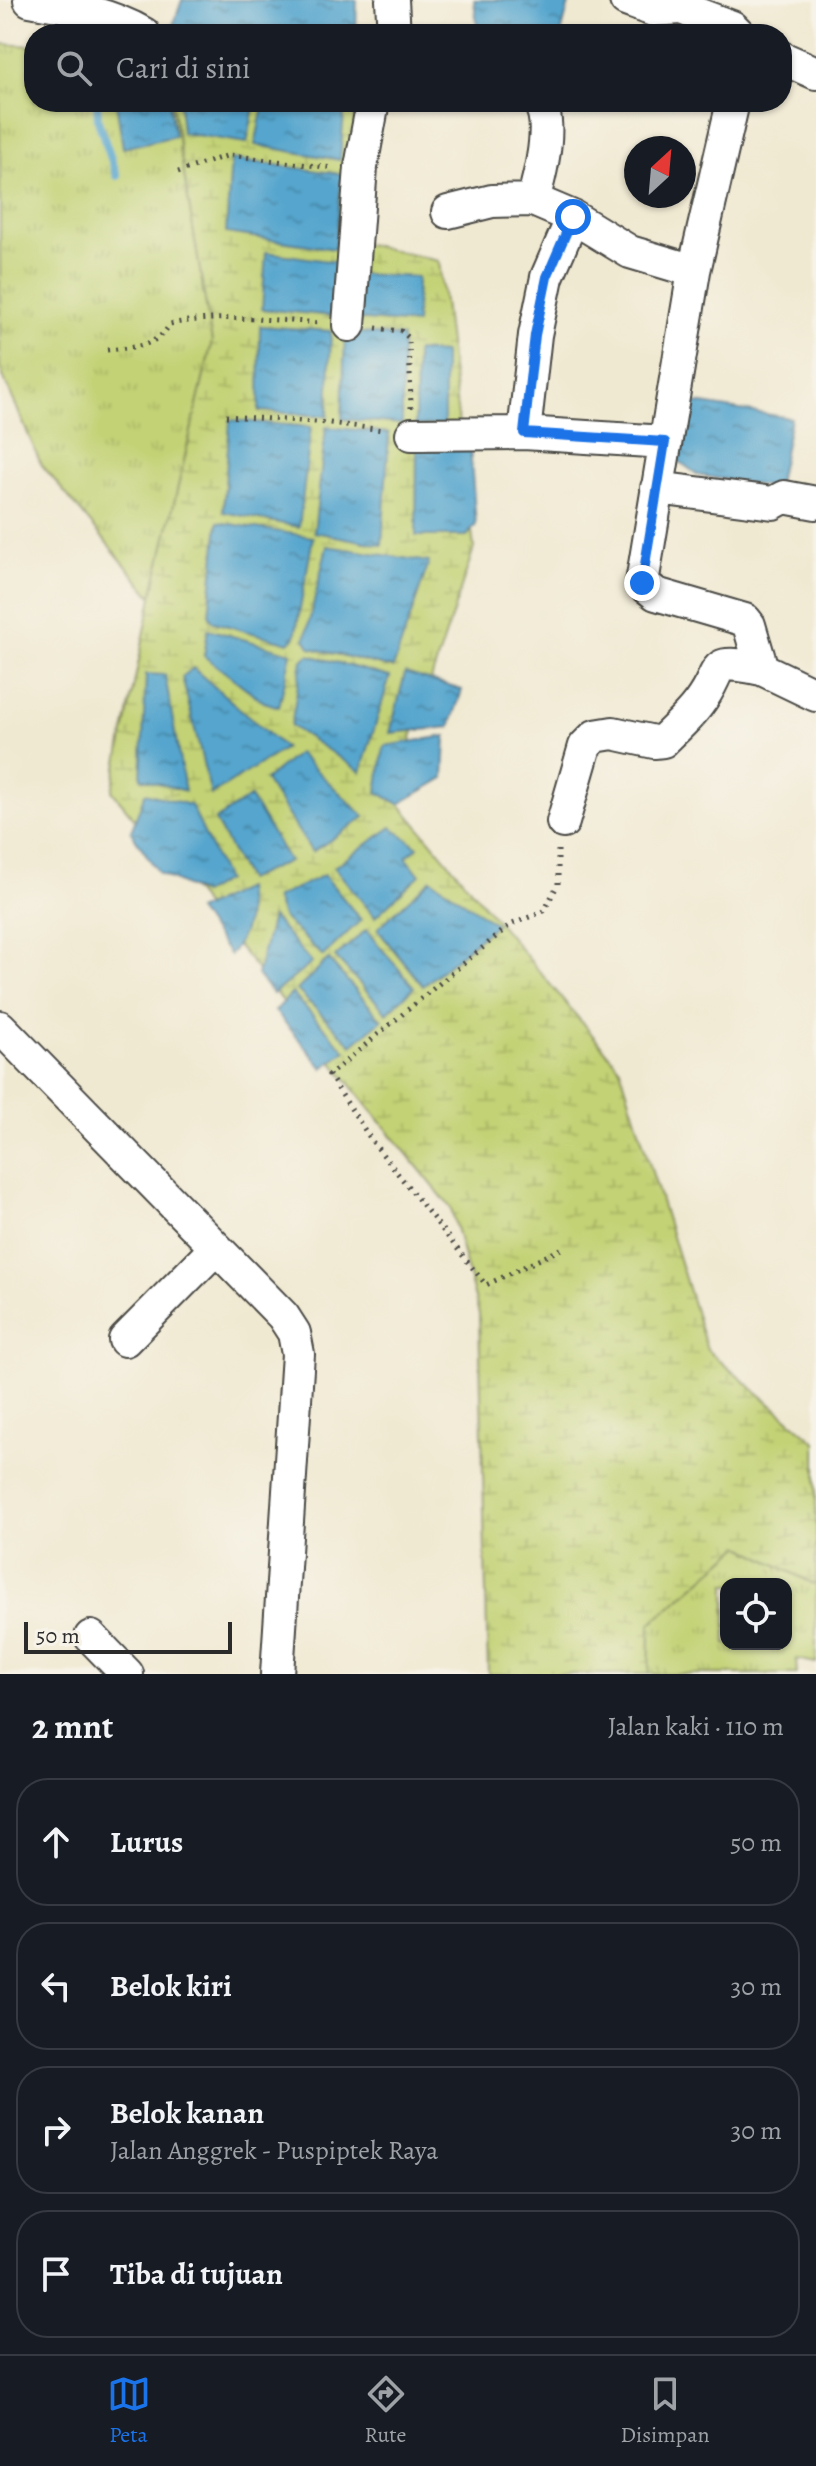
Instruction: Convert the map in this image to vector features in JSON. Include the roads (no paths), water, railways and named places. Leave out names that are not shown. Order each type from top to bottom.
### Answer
[{"type":"street","points":[[30,0],[77,8],[123,24]]},
{"type":"street","points":[[392,0],[393,24]]},
{"type":"street","points":[[626,0],[653,10],[680,4],[725,24]]},
{"type":"street","points":[[792,62],[816,73]]},
{"type":"street","points":[[349,325],[361,167],[371,112]]},
{"type":"street","points":[[533,200],[542,168],[545,112]]},
{"type":"street","points":[[731,112],[694,271],[643,587],[656,594],[745,620],[762,669]]},
{"type":"street","points":[[448,212],[492,201],[533,200],[573,217],[630,252],[694,271]]},
{"type":"street","points":[[524,433],[535,335],[547,277],[573,217]]},
{"type":"street","points":[[412,434],[524,433],[665,442]]},
{"type":"street","points":[[657,488],[773,503],[784,497],[816,503]]},
{"type":"street","points":[[563,822],[585,746],[595,736],[613,733],[654,742],[663,741],[700,702],[714,673],[722,666],[734,664],[762,669],[816,695]]},
{"type":"street","points":[[0,1027],[283,1316],[294,1333],[298,1354],[277,1674]]},
{"type":"street","points":[[125,1340],[216,1248]]},
{"type":"street","points":[[91,1637],[121,1672]]},
{"type":"water","points":[[182,0],[357,0],[356,24],[174,24]]},
{"type":"water","points":[[474,0],[570,0],[564,24],[477,24]]},
{"type":"water","points":[[118,112],[171,112],[175,136],[123,148]]},
{"type":"water","points":[[180,112],[253,112],[247,143],[182,133]]},
{"type":"water","points":[[262,112],[344,112],[340,160],[255,145]]},
{"type":"water","points":[[231,159],[342,174],[335,249],[226,233]]},
{"type":"water","points":[[266,252],[336,262],[332,316],[262,309]]},
{"type":"water","points":[[359,274],[417,277],[416,324],[353,319]]},
{"type":"water","points":[[260,326],[331,331],[328,416],[259,411]]},
{"type":"water","points":[[345,331],[402,337],[402,424],[342,419]]},
{"type":"water","points":[[416,351],[444,353],[444,425],[415,426]]},
{"type":"water","points":[[696,403],[791,418],[777,488],[698,475],[676,459],[684,409]]},
{"type":"water","points":[[230,420],[311,427],[299,527],[223,512]]},
{"type":"water","points":[[326,427],[389,433],[382,545],[314,532]]},
{"type":"water","points":[[417,445],[470,447],[476,525],[467,536],[416,536]]},
{"type":"water","points":[[218,522],[313,537],[295,637],[289,643],[213,622],[209,614]]},
{"type":"water","points":[[327,546],[429,562],[393,668],[311,648],[305,639]]},
{"type":"water","points":[[208,629],[291,653],[279,707],[264,702],[204,656]]},
{"type":"water","points":[[309,655],[390,677],[361,772],[291,726],[302,660]]},
{"type":"water","points":[[193,668],[285,748],[211,795],[182,677]]},
{"type":"water","points":[[405,673],[462,690],[450,727],[390,733]]},
{"type":"water","points":[[146,674],[165,675],[185,791],[141,778]]},
{"type":"water","points":[[446,736],[444,778],[399,804],[377,792],[384,746]]},
{"type":"water","points":[[298,753],[365,817],[312,852],[265,780]]},
{"type":"water","points":[[145,793],[191,805],[226,880],[202,894],[159,873],[131,832]]},
{"type":"water","points":[[250,797],[289,861],[247,880],[215,820]]},
{"type":"water","points":[[392,827],[418,847],[406,857],[420,875],[375,917],[334,867]]},
{"type":"water","points":[[324,875],[361,920],[323,956],[282,917],[275,898]]},
{"type":"water","points":[[431,879],[496,924],[423,986],[377,929]]},
{"type":"water","points":[[245,888],[246,923],[230,955],[197,911]]},
{"type":"water","points":[[272,917],[312,963],[273,994],[257,975]]},
{"type":"water","points":[[366,930],[414,987],[387,1013],[335,957]]},
{"type":"water","points":[[328,959],[382,1020],[352,1045],[297,990]]},
{"type":"water","points":[[292,993],[346,1051],[323,1068],[275,1011]]},
{"type":"waterway","points":[[98,112],[117,176]]}]
